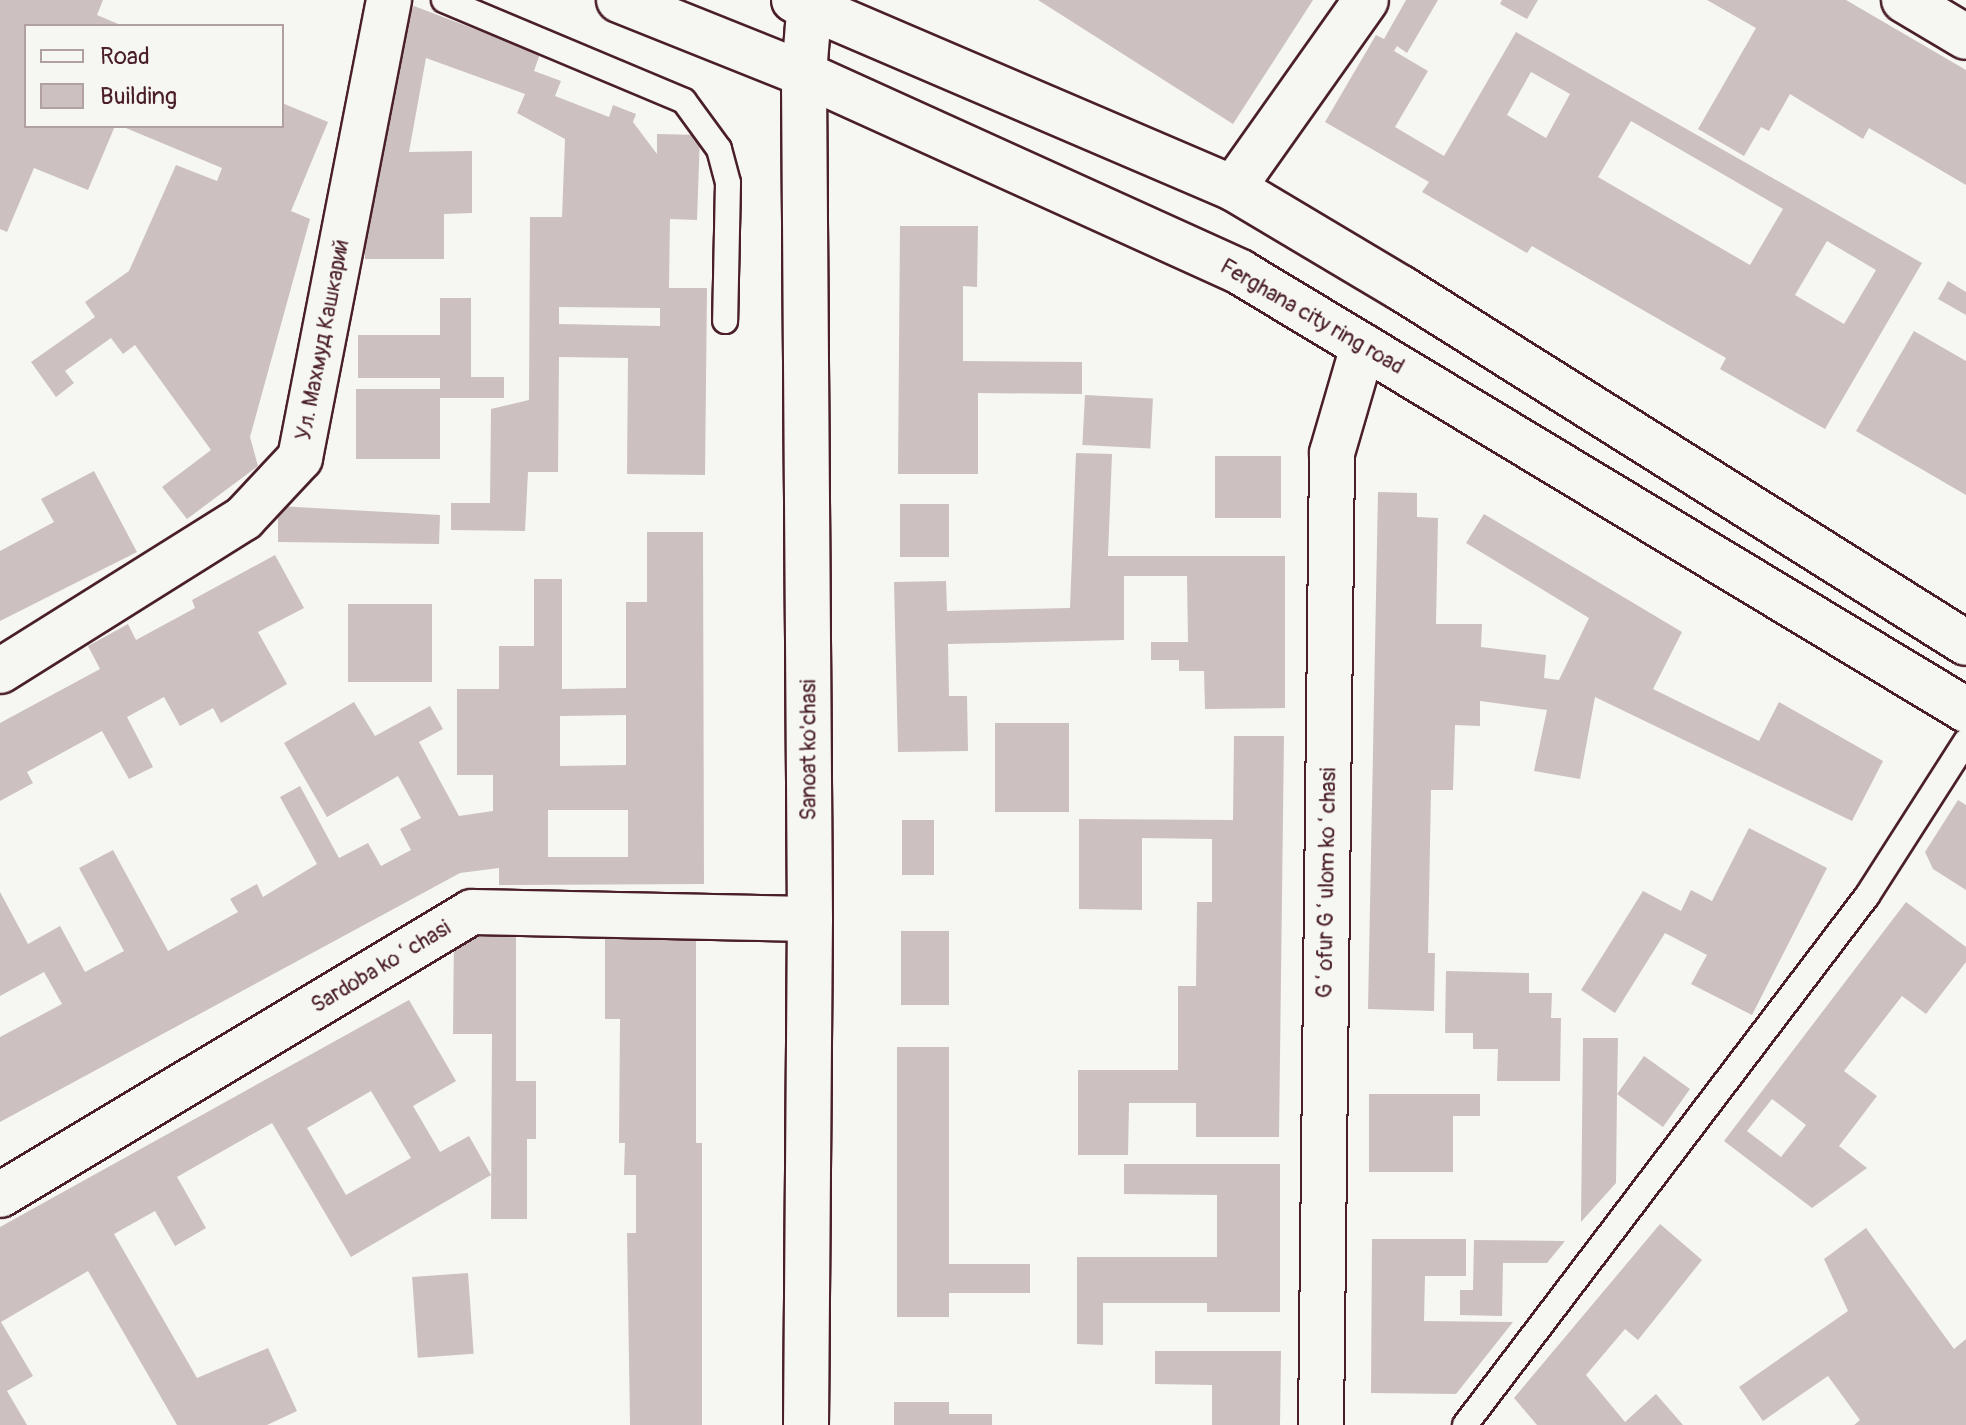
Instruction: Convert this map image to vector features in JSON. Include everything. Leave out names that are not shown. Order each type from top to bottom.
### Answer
[{"type":"main road","name":"Ул. Махмуд Кашкарий","points":[[0,671],[244,518],[300,458],[389,0]]},
{"type":"main road","name":"Ferghana city ring road","points":[[619,0],[804,74],[1240,272],[1966,710]]},
{"type":"main road","points":[[1233,188],[1366,0]]},
{"type":"main road","points":[[1904,0],[1966,37]]},
{"type":"main road","name":"Sanoat ko'chasi","points":[[805,2],[810,919],[806,1425]]},
{"type":"main road","points":[[805,2],[1233,188],[1415,296],[1966,643]]},
{"type":"main road","name":"Gʻofur Gʻulom koʻchasi","points":[[1321,1425],[1332,453],[1363,346]]},
{"type":"main road","name":"Sardoba koʻchasi","points":[[0,1195],[472,912],[810,919]]},
{"type":"lane","points":[[444,0],[684,101],[719,149],[728,183],[725,321]]},
{"type":"lane","points":[[1465,1425],[1867,896],[1966,741]]},
{"type":"building","points":[[0,0],[103,0],[97,15],[118,24],[24,24],[24,128],[114,128],[88,190],[34,168],[7,232],[0,229]]},
{"type":"building","points":[[1038,0],[1313,0],[1233,124]]},
{"type":"building","points":[[1406,0],[1438,0],[1407,53],[1397,46],[1394,51],[1428,71],[1395,127],[1444,156],[1516,32],[1922,263],[1825,429],[1720,369],[1726,358],[1532,246],[1527,253],[1422,192],[1429,182],[1325,122],[1376,35],[1384,39]],"holes":[[[1531,72],[1570,94],[1546,138],[1507,115]],[[1631,121],[1783,209],[1750,265],[1598,177]],[[1827,241],[1876,270],[1844,324],[1795,295]]]},
{"type":"building","points":[[1502,0],[1538,0],[1527,19],[1500,4]]},
{"type":"building","points":[[1707,0],[1846,0],[1966,70],[1966,185],[1869,128],[1863,139],[1790,94],[1769,131],[1761,127],[1744,156],[1698,129],[1756,28]]},
{"type":"building","points":[[414,6],[540,54],[534,71],[561,81],[555,96],[609,117],[613,105],[636,114],[633,122],[657,154],[657,134],[700,135],[697,220],[670,219],[669,288],[707,288],[705,475],[627,474],[628,358],[559,357],[558,472],[528,472],[525,531],[451,530],[451,503],[490,503],[491,409],[529,400],[530,217],[562,217],[565,139],[517,113],[525,94],[426,58],[409,152],[472,151],[472,213],[444,214],[444,259],[365,259],[364,214],[400,22]],"holes":[[[559,307],[660,308],[660,326],[559,324]]]},
{"type":"building","points":[[284,104],[328,122],[291,211],[310,219],[250,437],[258,466],[187,519],[162,487],[211,450],[135,345],[123,354],[111,338],[65,371],[74,383],[56,397],[31,362],[95,317],[85,302],[129,271],[176,165],[217,181],[222,168],[126,128],[284,128]]},
{"type":"building","points":[[900,226],[978,226],[977,287],[963,286],[963,361],[1082,362],[1082,394],[978,393],[978,474],[898,474]]},
{"type":"building","points":[[1948,281],[1966,292],[1966,315],[1938,299]]},
{"type":"building","points":[[440,298],[471,298],[471,377],[504,377],[504,398],[440,398],[440,459],[356,459],[356,389],[440,389],[440,378],[358,378],[358,335],[440,335]]},
{"type":"building","points":[[1914,331],[1966,361],[1966,495],[1856,431]]},
{"type":"building","points":[[1085,395],[1153,399],[1150,448],[1082,445]]},
{"type":"building","points":[[1076,453],[1112,454],[1108,556],[1285,556],[1285,708],[1205,709],[1204,671],[1179,671],[1179,660],[1151,660],[1151,642],[1188,642],[1187,576],[1124,576],[1124,640],[948,644],[949,696],[967,696],[968,751],[898,752],[894,582],[946,581],[947,611],[1070,608]]},
{"type":"building","points":[[1215,456],[1281,456],[1281,518],[1215,518]]},
{"type":"building","points":[[94,471],[137,552],[0,621],[0,551],[54,522],[41,499]]},
{"type":"building","points":[[1378,492],[1417,493],[1417,517],[1438,518],[1436,624],[1482,624],[1481,647],[1546,655],[1544,678],[1559,680],[1589,618],[1466,543],[1484,514],[1682,632],[1653,689],[1759,741],[1779,702],[1883,761],[1852,821],[1595,697],[1580,779],[1534,771],[1547,710],[1480,701],[1480,726],[1455,725],[1453,790],[1431,790],[1428,953],[1435,953],[1434,1011],[1368,1009]]},
{"type":"building","points":[[900,504],[949,504],[949,557],[900,557]]},
{"type":"building","points":[[278,506],[440,515],[439,544],[278,542]]},
{"type":"building","points":[[647,532],[703,532],[704,884],[499,885],[499,868],[460,873],[0,1122],[0,1037],[62,1004],[44,972],[0,996],[0,892],[28,944],[60,926],[85,972],[124,951],[79,868],[113,850],[168,951],[238,912],[230,899],[257,884],[263,897],[317,864],[280,797],[300,786],[339,858],[368,843],[381,866],[411,850],[400,829],[421,818],[398,776],[327,817],[284,743],[354,702],[375,736],[430,706],[443,729],[419,742],[459,816],[493,811],[493,775],[457,775],[457,689],[499,689],[499,646],[534,646],[534,579],[562,579],[562,689],[626,688],[626,602],[647,602]],"holes":[[[626,715],[626,765],[560,766],[560,716]],[[548,810],[628,810],[628,857],[548,857]]]},
{"type":"building","points":[[275,555],[304,608],[258,632],[287,684],[221,723],[213,708],[180,726],[164,697],[127,717],[153,767],[129,779],[102,731],[27,772],[33,783],[0,801],[0,723],[100,669],[88,646],[128,624],[136,640],[195,608],[192,600]]},
{"type":"building","points":[[348,604],[432,604],[432,682],[348,682]]},
{"type":"building","points":[[995,723],[1069,723],[1069,812],[995,812]]},
{"type":"building","points":[[1234,736],[1284,736],[1279,1137],[1196,1137],[1196,1103],[1129,1103],[1128,1155],[1078,1155],[1078,1070],[1178,1070],[1178,986],[1196,986],[1197,902],[1212,902],[1212,839],[1142,838],[1142,910],[1079,909],[1079,819],[1233,820]]},
{"type":"building","points":[[1958,800],[1966,805],[1966,890],[1933,869],[1925,852]]},
{"type":"building","points":[[902,820],[934,820],[934,875],[902,875]]},
{"type":"building","points":[[1749,828],[1827,868],[1752,1015],[1691,984],[1707,955],[1665,933],[1615,1013],[1581,990],[1643,891],[1681,911],[1691,890],[1712,901]]},
{"type":"building","points":[[1906,902],[1966,947],[1966,962],[1926,1014],[1902,996],[1844,1071],[1877,1096],[1839,1146],[1867,1168],[1812,1208],[1724,1141]],"holes":[[[1772,1099],[1806,1125],[1781,1157],[1747,1131]]]},
{"type":"building","points":[[605,928],[696,928],[696,1143],[702,1143],[702,1425],[630,1425],[627,1233],[636,1233],[636,1175],[624,1175],[625,1143],[619,1143],[620,1019],[605,1019]]},
{"type":"building","points":[[454,931],[516,931],[516,1081],[536,1081],[536,1139],[527,1139],[527,1219],[491,1219],[492,1034],[453,1034]]},
{"type":"building","points":[[901,931],[949,931],[949,1005],[901,1005]]},
{"type":"building","points":[[1446,971],[1529,973],[1529,993],[1552,993],[1551,1018],[1561,1018],[1560,1081],[1497,1081],[1498,1049],[1473,1049],[1473,1033],[1445,1033]]},
{"type":"building","points":[[409,1000],[456,1081],[413,1106],[440,1152],[469,1136],[491,1175],[351,1257],[272,1123],[177,1177],[206,1228],[175,1246],[155,1211],[114,1234],[197,1378],[268,1348],[297,1411],[267,1425],[177,1425],[88,1271],[1,1322],[33,1376],[7,1391],[27,1425],[0,1425],[0,1227]],"holes":[[[371,1091],[411,1158],[346,1195],[307,1128]]]},
{"type":"building","points":[[1583,1038],[1618,1038],[1616,1183],[1581,1222]]},
{"type":"building","points":[[897,1047],[949,1047],[949,1264],[1030,1264],[1030,1293],[949,1293],[949,1317],[897,1317]]},
{"type":"building","points":[[1644,1056],[1690,1089],[1663,1127],[1617,1094]]},
{"type":"building","points":[[1369,1094],[1480,1094],[1480,1116],[1453,1116],[1453,1172],[1369,1172]]},
{"type":"building","points":[[1124,1164],[1280,1164],[1280,1312],[1207,1312],[1207,1303],[1103,1303],[1103,1345],[1077,1344],[1077,1257],[1217,1257],[1217,1195],[1124,1194]]},
{"type":"building","points":[[1660,1224],[1702,1260],[1638,1340],[1625,1329],[1586,1375],[1625,1422],[1656,1394],[1683,1425],[1537,1425],[1514,1398]]},
{"type":"building","points":[[1866,1228],[1954,1349],[1966,1339],[1966,1425],[1854,1425],[1860,1420],[1828,1376],[1763,1421],[1739,1387],[1848,1311],[1824,1259]]},
{"type":"building","points":[[1372,1239],[1466,1239],[1466,1276],[1425,1276],[1424,1321],[1513,1322],[1456,1394],[1371,1393]]},
{"type":"building","points":[[1474,1240],[1565,1241],[1547,1263],[1503,1263],[1502,1316],[1460,1315],[1460,1290],[1473,1290]]},
{"type":"building","points":[[468,1273],[474,1354],[418,1358],[412,1277]]},
{"type":"building","points":[[1155,1351],[1281,1351],[1280,1425],[1212,1425],[1212,1385],[1155,1384]]},
{"type":"building","points":[[894,1402],[949,1402],[949,1414],[992,1414],[992,1425],[894,1425]]}]
